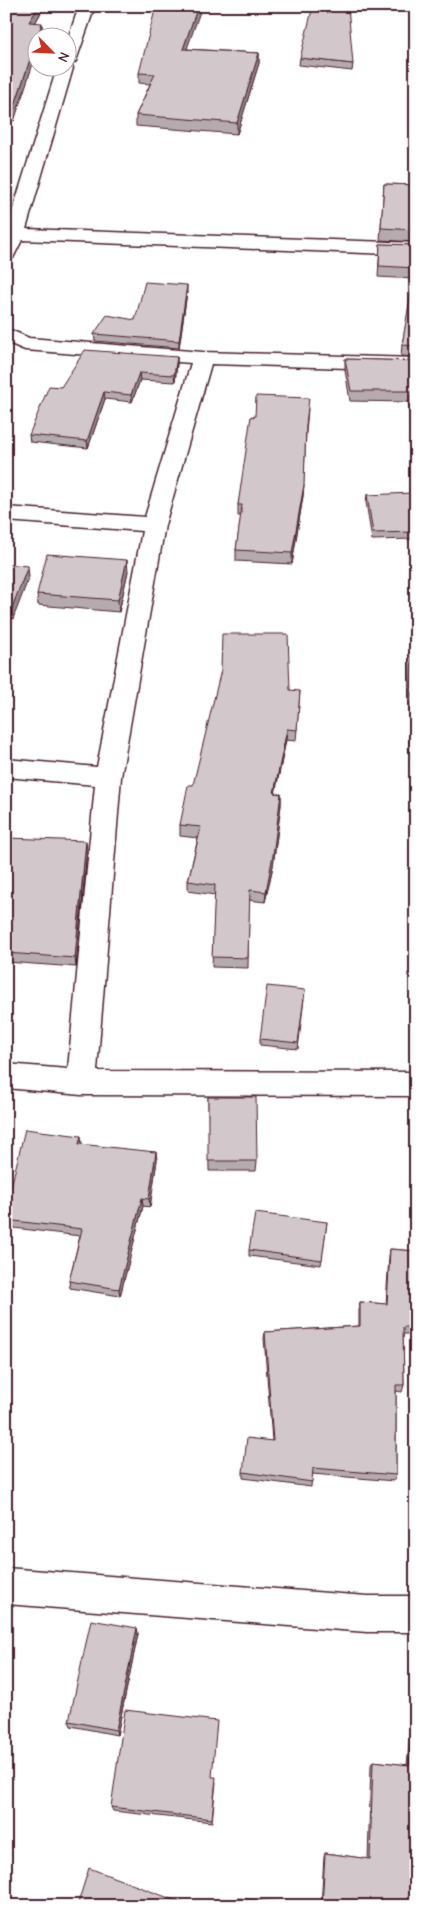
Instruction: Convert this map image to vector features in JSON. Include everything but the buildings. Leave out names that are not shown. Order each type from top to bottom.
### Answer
[{"type":"street","points":[[78,32],[87,6]]},
{"type":"street","points":[[6,254],[15,234],[62,78]]},
{"type":"street","points":[[15,234],[416,249]]},
{"type":"street","points":[[6,334],[25,344],[203,358],[416,364]]},
{"type":"street","points":[[81,1083],[108,777],[154,525],[203,358]]},
{"type":"street","points":[[6,514],[154,525]]},
{"type":"street","points":[[6,768],[108,777]]},
{"type":"street","points":[[6,1076],[81,1083],[416,1084]]},
{"type":"street","points":[[6,1586],[367,1614],[416,1614]]}]
